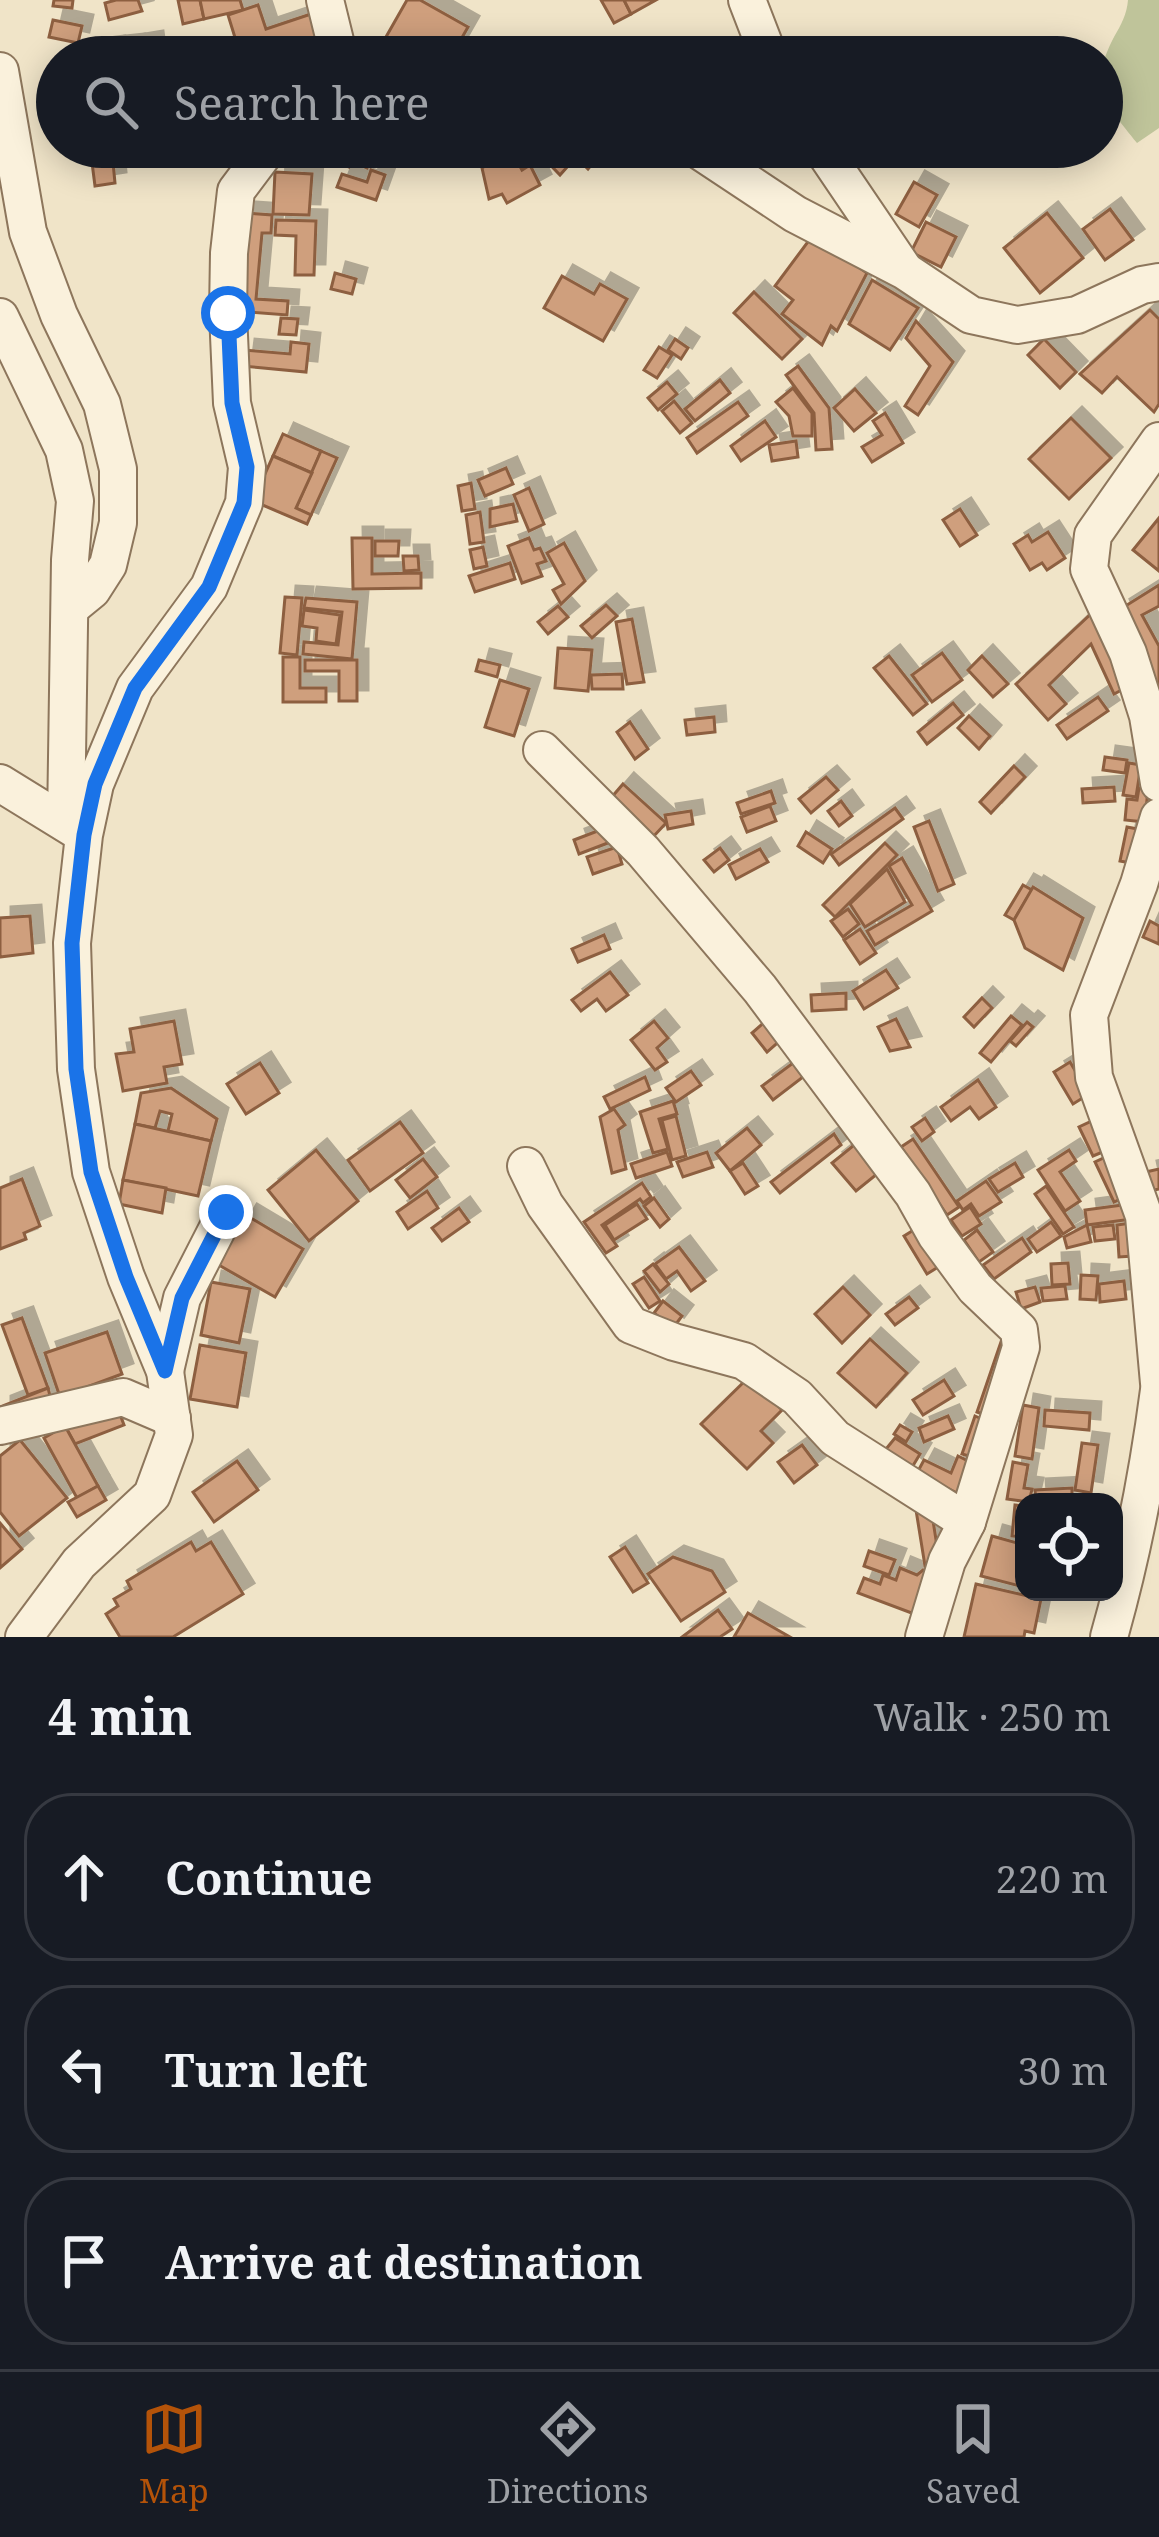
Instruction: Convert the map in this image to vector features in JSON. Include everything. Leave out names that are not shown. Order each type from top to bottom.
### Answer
[{"type":"street","points":[[325,0],[334,36]]},
{"type":"street","points":[[747,0],[761,36]]},
{"type":"street","points":[[0,71],[28,232],[59,315],[102,404],[118,469],[118,523],[107,565],[92,590],[70,608]]},
{"type":"street","points":[[75,829],[135,688],[209,587],[244,503],[247,467],[232,403],[228,313],[236,191],[253,168]]},
{"type":"street","points":[[726,168],[795,214],[905,272],[970,315],[1017,325],[1077,314],[1159,282]]},
{"type":"street","points":[[835,168],[905,272]]},
{"type":"street","points":[[0,317],[64,450],[75,501],[70,608],[76,1069],[91,1172],[126,1277],[165,1371],[174,1436],[152,1495],[80,1563],[24,1637]]},
{"type":"street","points":[[1159,441],[1093,536],[1089,569],[1135,674],[1148,716],[1159,783]]},
{"type":"street","points":[[542,750],[644,851],[760,989],[913,1194],[975,1288],[1018,1330],[1021,1347],[967,1522],[947,1561],[924,1637]]},
{"type":"street","points":[[0,783],[75,829]]},
{"type":"street","points":[[1109,1637],[1149,1463],[1159,1387],[1144,1216],[1094,1077],[1089,1015],[1159,817]]},
{"type":"street","points":[[526,1166],[545,1205],[631,1325],[744,1361],[797,1397],[836,1438],[967,1522]]},
{"type":"street","points":[[165,1371],[182,1298],[226,1212]]},
{"type":"street","points":[[0,1426],[123,1396],[172,1418]]},
{"type":"green space","points":[[1128,0],[1159,0],[1159,128],[1137,143],[1123,124],[1123,36],[1115,36]]},
{"type":"building","points":[[54,0],[73,0],[72,8],[53,6]]},
{"type":"building","points":[[138,0],[142,11],[109,20],[105,3]]},
{"type":"building","points":[[178,0],[200,0],[204,19],[183,24]]},
{"type":"building","points":[[200,0],[240,0],[243,10],[204,19]]},
{"type":"building","points":[[407,0],[420,0],[468,27],[463,36],[387,36]]},
{"type":"building","points":[[601,0],[624,0],[631,14],[614,23]]},
{"type":"building","points":[[624,0],[656,0],[631,14]]},
{"type":"building","points":[[258,5],[266,29],[311,14],[318,36],[234,36],[228,15]]},
{"type":"building","points":[[53,20],[82,26],[80,36],[49,36]]},
{"type":"building","points":[[93,168],[114,168],[115,183],[95,186]]},
{"type":"building","points":[[482,168],[532,168],[540,185],[507,203],[502,194],[489,199]]},
{"type":"building","points":[[371,170],[385,175],[376,200],[337,187],[342,174],[367,182]]},
{"type":"building","points":[[275,172],[312,174],[309,215],[273,214]]},
{"type":"building","points":[[914,182],[937,195],[919,227],[896,214]]},
{"type":"building","points":[[1110,209],[1133,240],[1105,260],[1083,229]]},
{"type":"building","points":[[245,213],[272,215],[271,233],[262,233],[256,299],[288,301],[287,315],[237,311]]},
{"type":"building","points":[[1047,213],[1083,258],[1040,293],[1004,248]]},
{"type":"building","points":[[276,220],[316,221],[314,275],[295,275],[296,236],[275,235]]},
{"type":"building","points":[[926,222],[956,237],[941,267],[911,252]]},
{"type":"building","points":[[810,239],[867,273],[837,331],[831,326],[822,345],[782,314],[793,300],[775,286]]},
{"type":"building","points":[[335,273],[356,279],[352,294],[331,289]]},
{"type":"building","points":[[562,276],[594,294],[600,284],[627,299],[603,341],[544,308]]},
{"type":"building","points":[[872,280],[918,308],[890,350],[849,324]]},
{"type":"building","points":[[754,292],[802,339],[782,359],[734,313]]},
{"type":"building","points":[[1150,310],[1159,319],[1159,404],[1154,412],[1117,377],[1102,393],[1080,374]]},
{"type":"building","points":[[281,318],[298,319],[296,335],[279,334]]},
{"type":"building","points":[[916,321],[953,362],[918,415],[905,406],[930,366],[906,338]]},
{"type":"building","points":[[675,339],[688,348],[681,359],[668,350]]},
{"type":"building","points":[[1044,339],[1076,372],[1060,388],[1028,355]]},
{"type":"building","points":[[291,342],[309,344],[306,372],[242,366],[244,350],[290,354]]},
{"type":"building","points":[[659,347],[672,355],[657,378],[644,370]]},
{"type":"building","points":[[798,366],[829,408],[832,449],[816,450],[814,413],[786,375]]},
{"type":"building","points":[[720,380],[730,393],[695,421],[685,409]]},
{"type":"building","points":[[667,382],[677,394],[658,410],[648,398]]},
{"type":"building","points":[[793,388],[812,413],[812,436],[793,436],[789,416],[776,402]]},
{"type":"building","points":[[855,389],[876,413],[854,431],[834,408]]},
{"type":"building","points":[[674,401],[692,423],[680,433],[662,411]]},
{"type":"building","points":[[738,402],[748,416],[697,453],[687,438]]},
{"type":"building","points":[[885,413],[903,443],[872,462],[862,447],[882,435],[873,421]]},
{"type":"building","points":[[1071,418],[1111,458],[1069,499],[1029,459]]},
{"type":"building","points":[[765,421],[776,437],[741,461],[731,446]]},
{"type":"building","points":[[283,434],[321,451],[312,473],[273,456]]},
{"type":"building","points":[[796,441],[798,457],[772,461],[769,445]]},
{"type":"building","points":[[321,451],[337,458],[311,515],[296,508]]},
{"type":"building","points":[[273,456],[312,473],[296,508],[311,515],[307,524],[253,501]]},
{"type":"building","points":[[506,468],[513,484],[485,496],[478,480]]},
{"type":"building","points":[[471,483],[475,509],[462,511],[458,486]]},
{"type":"building","points":[[529,488],[544,524],[529,531],[514,495]]},
{"type":"building","points":[[513,504],[517,521],[490,527],[490,509]]},
{"type":"building","points":[[960,509],[977,535],[960,546],[943,520]]},
{"type":"building","points":[[480,512],[484,542],[470,544],[466,515]]},
{"type":"building","points":[[1159,518],[1159,571],[1133,550]]},
{"type":"building","points":[[1048,532],[1065,558],[1047,570],[1042,563],[1030,570],[1014,544],[1028,535],[1032,542]]},
{"type":"building","points":[[352,538],[372,538],[372,574],[421,573],[421,588],[353,589]]},
{"type":"building","points":[[529,538],[546,561],[537,564],[542,576],[522,583],[508,546]]},
{"type":"building","points":[[375,541],[399,541],[398,556],[375,556]]},
{"type":"building","points":[[564,543],[585,581],[561,604],[553,590],[564,584],[547,553]]},
{"type":"building","points":[[483,547],[487,566],[474,569],[470,550]]},
{"type":"building","points":[[403,556],[418,556],[419,570],[404,571]]},
{"type":"building","points":[[510,563],[515,579],[475,592],[469,576]]},
{"type":"building","points":[[1159,585],[1159,606],[1142,615],[1159,646],[1159,685],[1152,689],[1119,610]]},
{"type":"building","points":[[285,597],[302,598],[297,655],[280,653]]},
{"type":"building","points":[[306,598],[357,602],[352,659],[303,654],[304,642],[338,645],[342,612],[304,608]]},
{"type":"building","points":[[606,605],[617,616],[592,638],[581,626]]},
{"type":"building","points":[[558,606],[568,617],[548,634],[538,622]]},
{"type":"building","points":[[304,610],[340,615],[336,644],[316,641],[317,628],[302,626]]},
{"type":"building","points":[[1093,612],[1131,685],[1114,694],[1091,644],[1049,685],[1066,704],[1048,720],[1016,684]]},
{"type":"building","points":[[632,619],[644,682],[627,684],[616,622]]},
{"type":"building","points":[[558,648],[592,650],[588,691],[555,688]]},
{"type":"building","points":[[942,653],[962,680],[932,702],[912,675]]},
{"type":"building","points":[[889,656],[927,704],[913,715],[874,668]]},
{"type":"building","points":[[982,656],[1008,684],[993,697],[968,670]]},
{"type":"building","points":[[283,657],[300,657],[300,688],[326,688],[326,702],[283,702]]},
{"type":"building","points":[[305,660],[357,660],[357,701],[339,701],[339,671],[305,671]]},
{"type":"building","points":[[479,660],[500,665],[497,677],[476,671]]},
{"type":"building","points":[[622,674],[623,689],[592,689],[591,675]]},
{"type":"building","points":[[500,680],[529,689],[514,736],[485,727]]},
{"type":"building","points":[[1098,697],[1108,711],[1067,739],[1057,725]]},
{"type":"building","points":[[953,703],[963,715],[927,744],[918,732]]},
{"type":"building","points":[[969,716],[990,736],[979,749],[958,728]]},
{"type":"building","points":[[714,717],[715,732],[687,735],[685,720]]},
{"type":"building","points":[[630,722],[648,749],[635,759],[617,732]]},
{"type":"building","points":[[1105,757],[1127,760],[1125,773],[1103,770]]},
{"type":"building","points":[[1129,763],[1141,765],[1136,797],[1123,795]]},
{"type":"building","points":[[1014,766],[1025,777],[991,813],[980,802]]},
{"type":"building","points":[[826,777],[838,790],[811,813],[799,799]]},
{"type":"building","points":[[623,784],[666,823],[653,837],[611,798]]},
{"type":"building","points":[[1114,787],[1115,801],[1083,803],[1082,789]]},
{"type":"building","points":[[1139,788],[1148,788],[1145,822],[1125,820],[1127,799],[1137,800]]},
{"type":"building","points":[[771,791],[775,803],[741,814],[737,803]]},
{"type":"building","points":[[841,801],[852,816],[839,826],[828,811]]},
{"type":"building","points":[[770,806],[776,821],[747,832],[741,817]]},
{"type":"building","points":[[895,808],[903,819],[839,865],[831,854]]},
{"type":"building","points":[[691,811],[693,824],[668,829],[665,815]]},
{"type":"building","points":[[929,821],[954,884],[938,891],[914,827]]},
{"type":"building","points":[[608,827],[613,841],[579,854],[574,840]]},
{"type":"building","points":[[1127,827],[1143,830],[1136,864],[1120,861]]},
{"type":"building","points":[[806,832],[832,849],[823,863],[798,846]]},
{"type":"building","points":[[885,843],[897,855],[835,917],[823,905]]},
{"type":"building","points":[[617,847],[622,864],[593,874],[587,857]]},
{"type":"building","points":[[720,848],[729,860],[714,872],[704,860]]},
{"type":"building","points":[[760,849],[768,862],[736,879],[729,865]]},
{"type":"building","points":[[902,858],[932,911],[875,945],[867,931],[912,905],[889,866]]},
{"type":"building","points":[[887,869],[905,902],[865,927],[850,904]]},
{"type":"building","points":[[1023,885],[1032,890],[1014,920],[1005,915]]},
{"type":"building","points":[[1033,887],[1083,918],[1063,970],[1025,948],[1014,920]]},
{"type":"building","points":[[848,909],[859,924],[843,937],[831,921]]},
{"type":"building","points":[[30,916],[33,953],[0,957],[0,918]]},
{"type":"building","points":[[1150,921],[1159,926],[1159,944],[1143,937]]},
{"type":"building","points":[[860,929],[876,953],[860,964],[844,940]]},
{"type":"building","points":[[604,935],[610,949],[578,962],[572,949]]},
{"type":"building","points":[[886,970],[898,988],[864,1009],[853,991]]},
{"type":"building","points":[[610,972],[628,995],[606,1011],[597,999],[581,1011],[572,1000]]},
{"type":"building","points":[[846,993],[846,1009],[812,1011],[811,995]]},
{"type":"building","points":[[982,998],[992,1008],[974,1027],[964,1017]]},
{"type":"building","points":[[1011,1016],[1022,1025],[991,1062],[980,1053]]},
{"type":"building","points":[[768,1019],[784,1037],[767,1052],[752,1033]]},
{"type":"building","points":[[896,1019],[910,1047],[890,1051],[878,1027]]},
{"type":"building","points":[[174,1021],[182,1064],[164,1067],[167,1083],[123,1091],[116,1054],[134,1052],[130,1029]]},
{"type":"building","points":[[654,1021],[668,1038],[657,1048],[667,1062],[655,1070],[631,1040]]},
{"type":"building","points":[[1027,1022],[1033,1027],[1016,1046],[1010,1041]]},
{"type":"building","points":[[1070,1062],[1089,1094],[1073,1104],[1054,1072]]},
{"type":"building","points":[[260,1063],[279,1093],[246,1114],[227,1084]]},
{"type":"building","points":[[793,1063],[803,1077],[773,1100],[762,1086]]},
{"type":"building","points":[[691,1071],[701,1085],[676,1102],[666,1088]]},
{"type":"building","points":[[645,1077],[650,1090],[610,1109],[604,1097]]},
{"type":"building","points":[[978,1080],[996,1107],[979,1119],[970,1107],[951,1121],[941,1107]]},
{"type":"building","points":[[171,1088],[217,1119],[211,1141],[168,1131],[172,1114],[160,1111],[155,1128],[135,1124],[141,1093]]},
{"type":"building","points":[[673,1101],[677,1114],[659,1119],[668,1149],[653,1153],[640,1112]]},
{"type":"building","points":[[614,1109],[625,1125],[618,1130],[626,1169],[612,1173],[600,1117]]},
{"type":"building","points":[[676,1116],[686,1156],[672,1160],[662,1120]]},
{"type":"building","points":[[925,1118],[934,1132],[922,1141],[912,1127]]},
{"type":"building","points":[[1096,1119],[1110,1149],[1093,1156],[1079,1127]]},
{"type":"building","points":[[400,1122],[423,1153],[370,1191],[348,1160]]},
{"type":"building","points":[[135,1124],[211,1141],[198,1196],[123,1180]]},
{"type":"building","points":[[747,1128],[761,1145],[730,1171],[716,1153]]},
{"type":"building","points":[[834,1134],[841,1145],[780,1193],[771,1182]]},
{"type":"building","points":[[913,1139],[959,1207],[947,1215],[901,1147]]},
{"type":"building","points":[[859,1141],[882,1170],[856,1191],[832,1163]]},
{"type":"building","points":[[316,1150],[358,1201],[309,1241],[268,1190]]},
{"type":"building","points":[[1069,1150],[1076,1161],[1060,1172],[1080,1201],[1065,1211],[1038,1170]]},
{"type":"building","points":[[667,1152],[672,1166],[636,1178],[631,1164]]},
{"type":"building","points":[[707,1152],[713,1167],[683,1177],[677,1162]]},
{"type":"building","points":[[1110,1155],[1129,1195],[1114,1202],[1095,1162]]},
{"type":"building","points":[[423,1159],[437,1177],[410,1198],[396,1180]]},
{"type":"building","points":[[743,1163],[758,1186],[745,1194],[730,1171]]},
{"type":"building","points":[[1015,1163],[1023,1177],[998,1192],[989,1179]]},
{"type":"building","points":[[1159,1169],[1159,1189],[1150,1191],[1146,1172]]},
{"type":"building","points":[[22,1179],[40,1226],[24,1233],[26,1239],[0,1249],[0,1188]]},
{"type":"building","points":[[123,1180],[166,1188],[162,1213],[119,1204]]},
{"type":"building","points":[[986,1181],[1001,1202],[979,1216],[971,1204],[963,1210],[957,1201]]},
{"type":"building","points":[[642,1183],[651,1197],[643,1203],[640,1199],[602,1225],[617,1246],[606,1253],[584,1222]]},
{"type":"building","points":[[1046,1186],[1074,1227],[1063,1234],[1035,1194]]},
{"type":"building","points":[[427,1191],[438,1208],[408,1229],[397,1212]]},
{"type":"building","points":[[654,1198],[669,1219],[660,1227],[644,1206]]},
{"type":"building","points":[[637,1204],[647,1219],[614,1240],[605,1225]]},
{"type":"building","points":[[1130,1204],[1132,1219],[1087,1225],[1085,1210]]},
{"type":"building","points":[[970,1207],[981,1224],[962,1236],[951,1220]]},
{"type":"building","points":[[459,1208],[469,1222],[442,1241],[432,1228]]},
{"type":"building","points":[[246,1215],[303,1249],[275,1297],[217,1264]]},
{"type":"building","points":[[1051,1222],[1061,1236],[1037,1252],[1028,1239]]},
{"type":"building","points":[[1131,1223],[1133,1256],[1119,1257],[1117,1225]]},
{"type":"building","points":[[1087,1225],[1091,1242],[1067,1248],[1064,1237]]},
{"type":"building","points":[[1113,1225],[1115,1239],[1095,1241],[1093,1227]]},
{"type":"building","points":[[920,1226],[943,1264],[927,1274],[904,1236]]},
{"type":"building","points":[[977,1230],[993,1252],[979,1262],[964,1240]]},
{"type":"building","points":[[1022,1238],[1031,1252],[994,1279],[983,1265]]},
{"type":"building","points":[[679,1247],[705,1281],[691,1291],[677,1271],[666,1279],[655,1264]]},
{"type":"building","points":[[1068,1263],[1070,1284],[1052,1285],[1051,1264]]},
{"type":"building","points":[[653,1264],[669,1284],[660,1292],[644,1271]]},
{"type":"building","points":[[1081,1275],[1098,1276],[1096,1300],[1080,1299]]},
{"type":"building","points":[[644,1277],[660,1301],[649,1308],[633,1284]]},
{"type":"building","points":[[1124,1281],[1126,1299],[1100,1302],[1099,1284]]},
{"type":"building","points":[[211,1282],[250,1289],[239,1343],[201,1335]]},
{"type":"building","points":[[1065,1286],[1067,1299],[1043,1301],[1041,1288]]},
{"type":"building","points":[[843,1287],[870,1315],[842,1343],[815,1314]]},
{"type":"building","points":[[1035,1287],[1040,1302],[1021,1309],[1016,1292]]},
{"type":"building","points":[[909,1297],[918,1308],[895,1325],[886,1314]]},
{"type":"building","points":[[663,1301],[682,1316],[673,1328],[654,1313]]},
{"type":"building","points":[[22,1318],[48,1388],[28,1395],[2,1325]]},
{"type":"building","points":[[107,1332],[122,1374],[60,1397],[45,1353]]},
{"type":"building","points":[[870,1339],[907,1373],[876,1407],[838,1373]]},
{"type":"building","points":[[1002,1339],[1016,1344],[991,1417],[977,1412]]},
{"type":"building","points":[[200,1345],[246,1353],[237,1407],[190,1399]]},
{"type":"building","points":[[749,1377],[782,1410],[761,1431],[773,1443],[747,1469],[701,1424]]},
{"type":"building","points":[[944,1380],[954,1396],[923,1415],[913,1400]]},
{"type":"building","points":[[48,1388],[51,1400],[0,1421],[0,1407]]},
{"type":"building","points":[[116,1404],[124,1425],[75,1444],[65,1426]]},
{"type":"building","points":[[1023,1405],[1039,1408],[1032,1459],[1015,1456]]},
{"type":"building","points":[[1045,1410],[1090,1413],[1089,1430],[1044,1426]]},
{"type":"building","points":[[948,1416],[954,1429],[924,1442],[919,1428]]},
{"type":"building","points":[[975,1416],[991,1423],[979,1459],[962,1454]]},
{"type":"building","points":[[900,1425],[912,1432],[906,1442],[894,1434]]},
{"type":"building","points":[[65,1426],[98,1486],[77,1498],[44,1438]]},
{"type":"building","points":[[895,1438],[920,1454],[911,1469],[886,1449]]},
{"type":"building","points":[[20,1440],[67,1498],[19,1536],[0,1512],[0,1456]]},
{"type":"building","points":[[1082,1443],[1098,1445],[1091,1493],[1075,1490]]},
{"type":"building","points":[[802,1445],[817,1465],[794,1483],[778,1462]]},
{"type":"building","points":[[958,1456],[974,1464],[959,1494],[917,1473],[924,1460],[951,1473]]},
{"type":"building","points":[[237,1461],[258,1490],[214,1522],[193,1492]]},
{"type":"building","points":[[1013,1462],[1028,1465],[1024,1488],[1032,1489],[1031,1493],[1015,1493],[1015,1500],[1007,1499]]},
{"type":"building","points":[[98,1486],[106,1500],[77,1517],[68,1502]]},
{"type":"building","points":[[1072,1488],[1072,1493],[1035,1493]]},
{"type":"building","points":[[931,1508],[940,1565],[925,1566],[916,1510]]},
{"type":"building","points":[[0,1523],[22,1549],[0,1568]]},
{"type":"building","points":[[992,1536],[1015,1542],[1015,1585],[981,1576]]},
{"type":"building","points":[[191,1542],[196,1551],[211,1542],[243,1594],[173,1637],[120,1637],[106,1614],[118,1606],[114,1599],[131,1589],[127,1581]]},
{"type":"building","points":[[625,1547],[648,1583],[633,1592],[610,1557]]},
{"type":"building","points":[[869,1551],[895,1560],[889,1575],[864,1566]]},
{"type":"building","points":[[673,1557],[712,1571],[725,1592],[681,1621],[648,1574]]},
{"type":"building","points":[[900,1568],[933,1575],[917,1615],[858,1593],[864,1578],[880,1584],[883,1575],[896,1580]]},
{"type":"building","points":[[976,1584],[1015,1593],[1015,1601],[1041,1601],[1034,1633],[964,1637]]},
{"type":"building","points":[[718,1610],[732,1629],[720,1637],[682,1637]]},
{"type":"building","points":[[748,1613],[790,1637],[734,1637]]},
{"type":"route","points":[[226,1212],[182,1298],[165,1371],[126,1277],[91,1172],[76,1069],[72,943],[95,784],[135,688],[209,587],[244,503],[247,467],[232,403],[228,313]]}]
